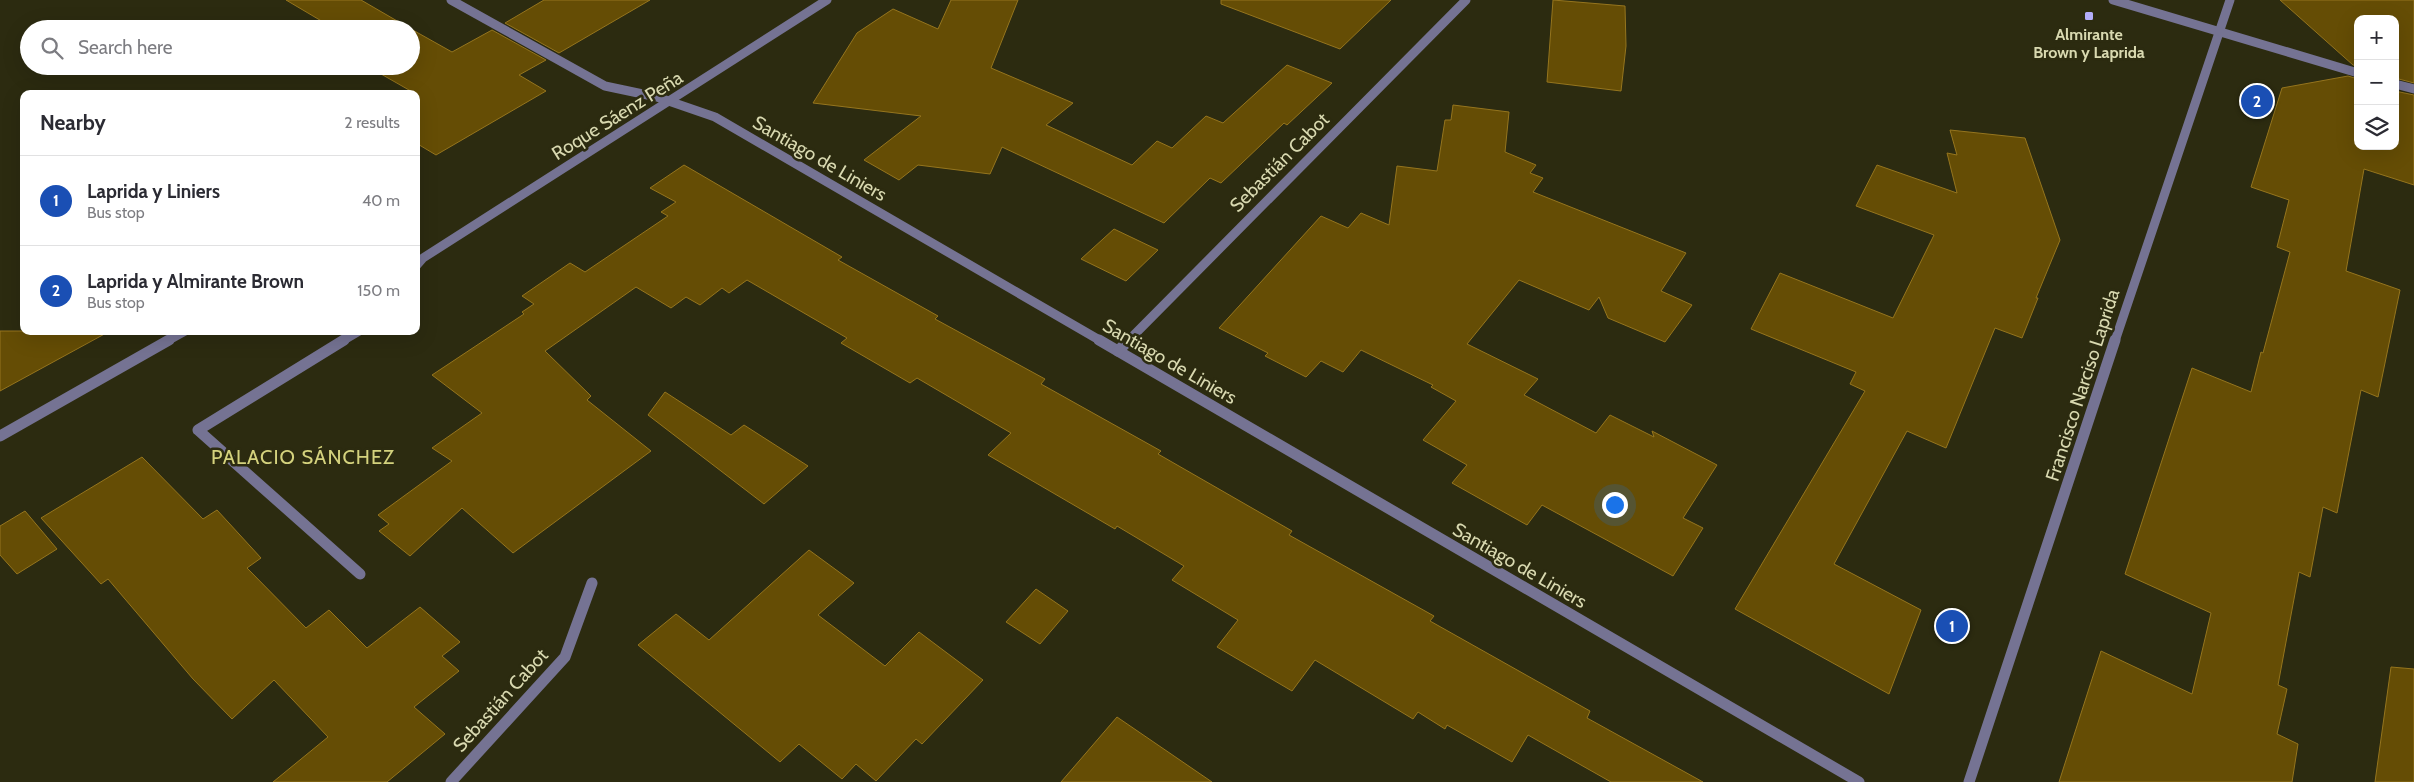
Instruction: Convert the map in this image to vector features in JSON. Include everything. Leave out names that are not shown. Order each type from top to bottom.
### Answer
[{"type":"street","name":"Santiago de Liniers","points":[[451,0],[606,86],[672,101],[715,117],[1859,782]]},
{"type":"street","name":"Roque Sáenz Peña","points":[[420,261],[827,0]]},
{"type":"street","name":"Sebastián Cabot","points":[[1118,351],[1466,0]]},
{"type":"street","points":[[2113,0],[2354,71]]},
{"type":"street","name":"Francisco Narciso Laprida","points":[[1969,782],[2218,31],[2230,0]]},
{"type":"street","points":[[2399,85],[2414,89]]},
{"type":"street","points":[[0,436],[177,335]]},
{"type":"street","points":[[352,335],[198,430],[360,574]]},
{"type":"street","name":"Sebastián Cabot","points":[[451,782],[565,657],[592,583]]},
{"type":"building","points":[[286,0],[361,0],[395,20],[320,20]]},
{"type":"building","points":[[544,0],[650,0],[559,53],[505,23]]},
{"type":"building","points":[[951,0],[1018,0],[991,68],[1073,103],[1046,125],[1132,165],[1157,141],[1172,148],[1206,116],[1223,123],[1287,65],[1332,83],[1287,125],[1284,123],[1221,183],[1210,178],[1164,223],[1002,147],[990,174],[918,165],[899,180],[864,160],[921,116],[813,103],[857,33],[893,9],[938,29]]},
{"type":"building","points":[[1221,0],[1391,0],[1340,49],[1221,4]]},
{"type":"building","points":[[1553,0],[1625,6],[1626,46],[1621,91],[1547,82]]},
{"type":"building","points":[[2280,0],[2414,0],[2414,83],[2399,79],[2399,15],[2354,15],[2353,65]]},
{"type":"building","points":[[492,30],[546,60],[519,75],[546,91],[436,155],[420,145],[420,90],[409,90],[383,75],[420,75],[420,34],[452,52]]},
{"type":"building","points":[[2348,76],[2354,78],[2354,150],[2399,150],[2399,92],[2414,95],[2414,185],[2364,169],[2346,271],[2400,290],[2378,397],[2361,390],[2337,513],[2323,507],[2310,577],[2299,572],[2278,685],[2287,689],[2277,734],[2298,744],[2292,782],[2059,782],[2101,651],[2192,694],[2211,613],[2125,574],[2192,368],[2251,392],[2290,252],[2277,247],[2289,200],[2251,187],[2282,88]]},
{"type":"building","points":[[1453,105],[1509,112],[1505,152],[1536,165],[1530,173],[1543,178],[1533,192],[1686,253],[1661,291],[1692,305],[1665,342],[1608,318],[1599,297],[1589,310],[1519,280],[1467,344],[1538,379],[1524,395],[1596,433],[1610,415],[1654,437],[1652,431],[1717,465],[1683,518],[1703,528],[1673,576],[1542,505],[1527,525],[1452,483],[1467,465],[1423,440],[1456,401],[1431,387],[1433,385],[1361,350],[1343,372],[1321,361],[1306,377],[1265,356],[1268,353],[1219,328],[1321,216],[1348,228],[1361,213],[1389,225],[1397,166],[1437,171],[1445,120],[1451,120]]},
{"type":"building","points":[[1950,130],[2025,138],[2060,240],[2022,338],[1995,328],[1946,448],[1907,431],[1834,564],[1921,610],[1889,694],[1735,609],[1865,391],[1850,384],[1856,372],[1751,329],[1780,273],[1893,318],[1934,235],[1856,206],[1877,165],[1957,193],[1947,153],[1957,155]]},
{"type":"building","points":[[684,165],[842,257],[838,260],[938,316],[935,319],[1045,379],[1041,384],[1161,451],[1158,454],[1292,531],[1289,535],[1434,616],[1430,621],[1590,711],[1587,718],[1703,782],[1611,782],[1528,735],[1512,762],[1447,725],[1445,729],[1418,712],[1413,719],[1315,660],[1292,691],[1217,647],[1238,620],[1172,580],[1184,566],[1117,526],[1115,529],[988,455],[1011,433],[917,378],[910,383],[841,343],[847,338],[747,280],[729,293],[722,288],[700,305],[686,297],[671,308],[636,287],[545,351],[591,396],[587,400],[651,451],[513,553],[462,508],[410,556],[379,531],[389,524],[378,515],[452,461],[432,448],[482,413],[432,375],[524,314],[522,312],[534,304],[522,296],[570,263],[585,272],[668,216],[661,212],[676,202],[650,188]]},
{"type":"building","points":[[1114,229],[1158,250],[1126,281],[1081,259]]},
{"type":"building","points":[[0,331],[20,331],[20,335],[103,335],[0,391]]},
{"type":"building","points":[[665,392],[731,435],[744,425],[808,466],[764,504],[648,415]]},
{"type":"building","points":[[142,457],[203,519],[217,510],[261,558],[247,568],[306,628],[329,610],[367,648],[420,607],[460,642],[442,656],[459,671],[414,707],[445,734],[387,782],[273,782],[328,737],[274,680],[232,719],[193,679],[108,579],[101,584],[41,518]]},
{"type":"building","points":[[25,511],[57,549],[17,574],[0,555],[0,526]]},
{"type":"building","points":[[809,550],[854,583],[818,615],[885,666],[919,632],[983,680],[922,744],[916,739],[876,781],[856,764],[842,779],[799,744],[780,762],[638,645],[676,614],[709,640]]},
{"type":"building","points":[[1036,589],[1068,611],[1040,644],[1006,622]]},
{"type":"building","points":[[2391,667],[2414,669],[2414,782],[2375,782]]},
{"type":"building","points":[[1117,717],[1212,782],[1061,782]]},
{"type":"place","name":"Almirante Brown y Laprida","points":[[2089,16]]},
{"type":"place","name":"Laprida y Almirante Brown","points":[[2257,101]]},
{"type":"place","name":"Laprida y Liniers","points":[[1952,626]]},
{"type":"district","name":"PALACIO SÁNCHEZ","points":[[303,457]]}]
